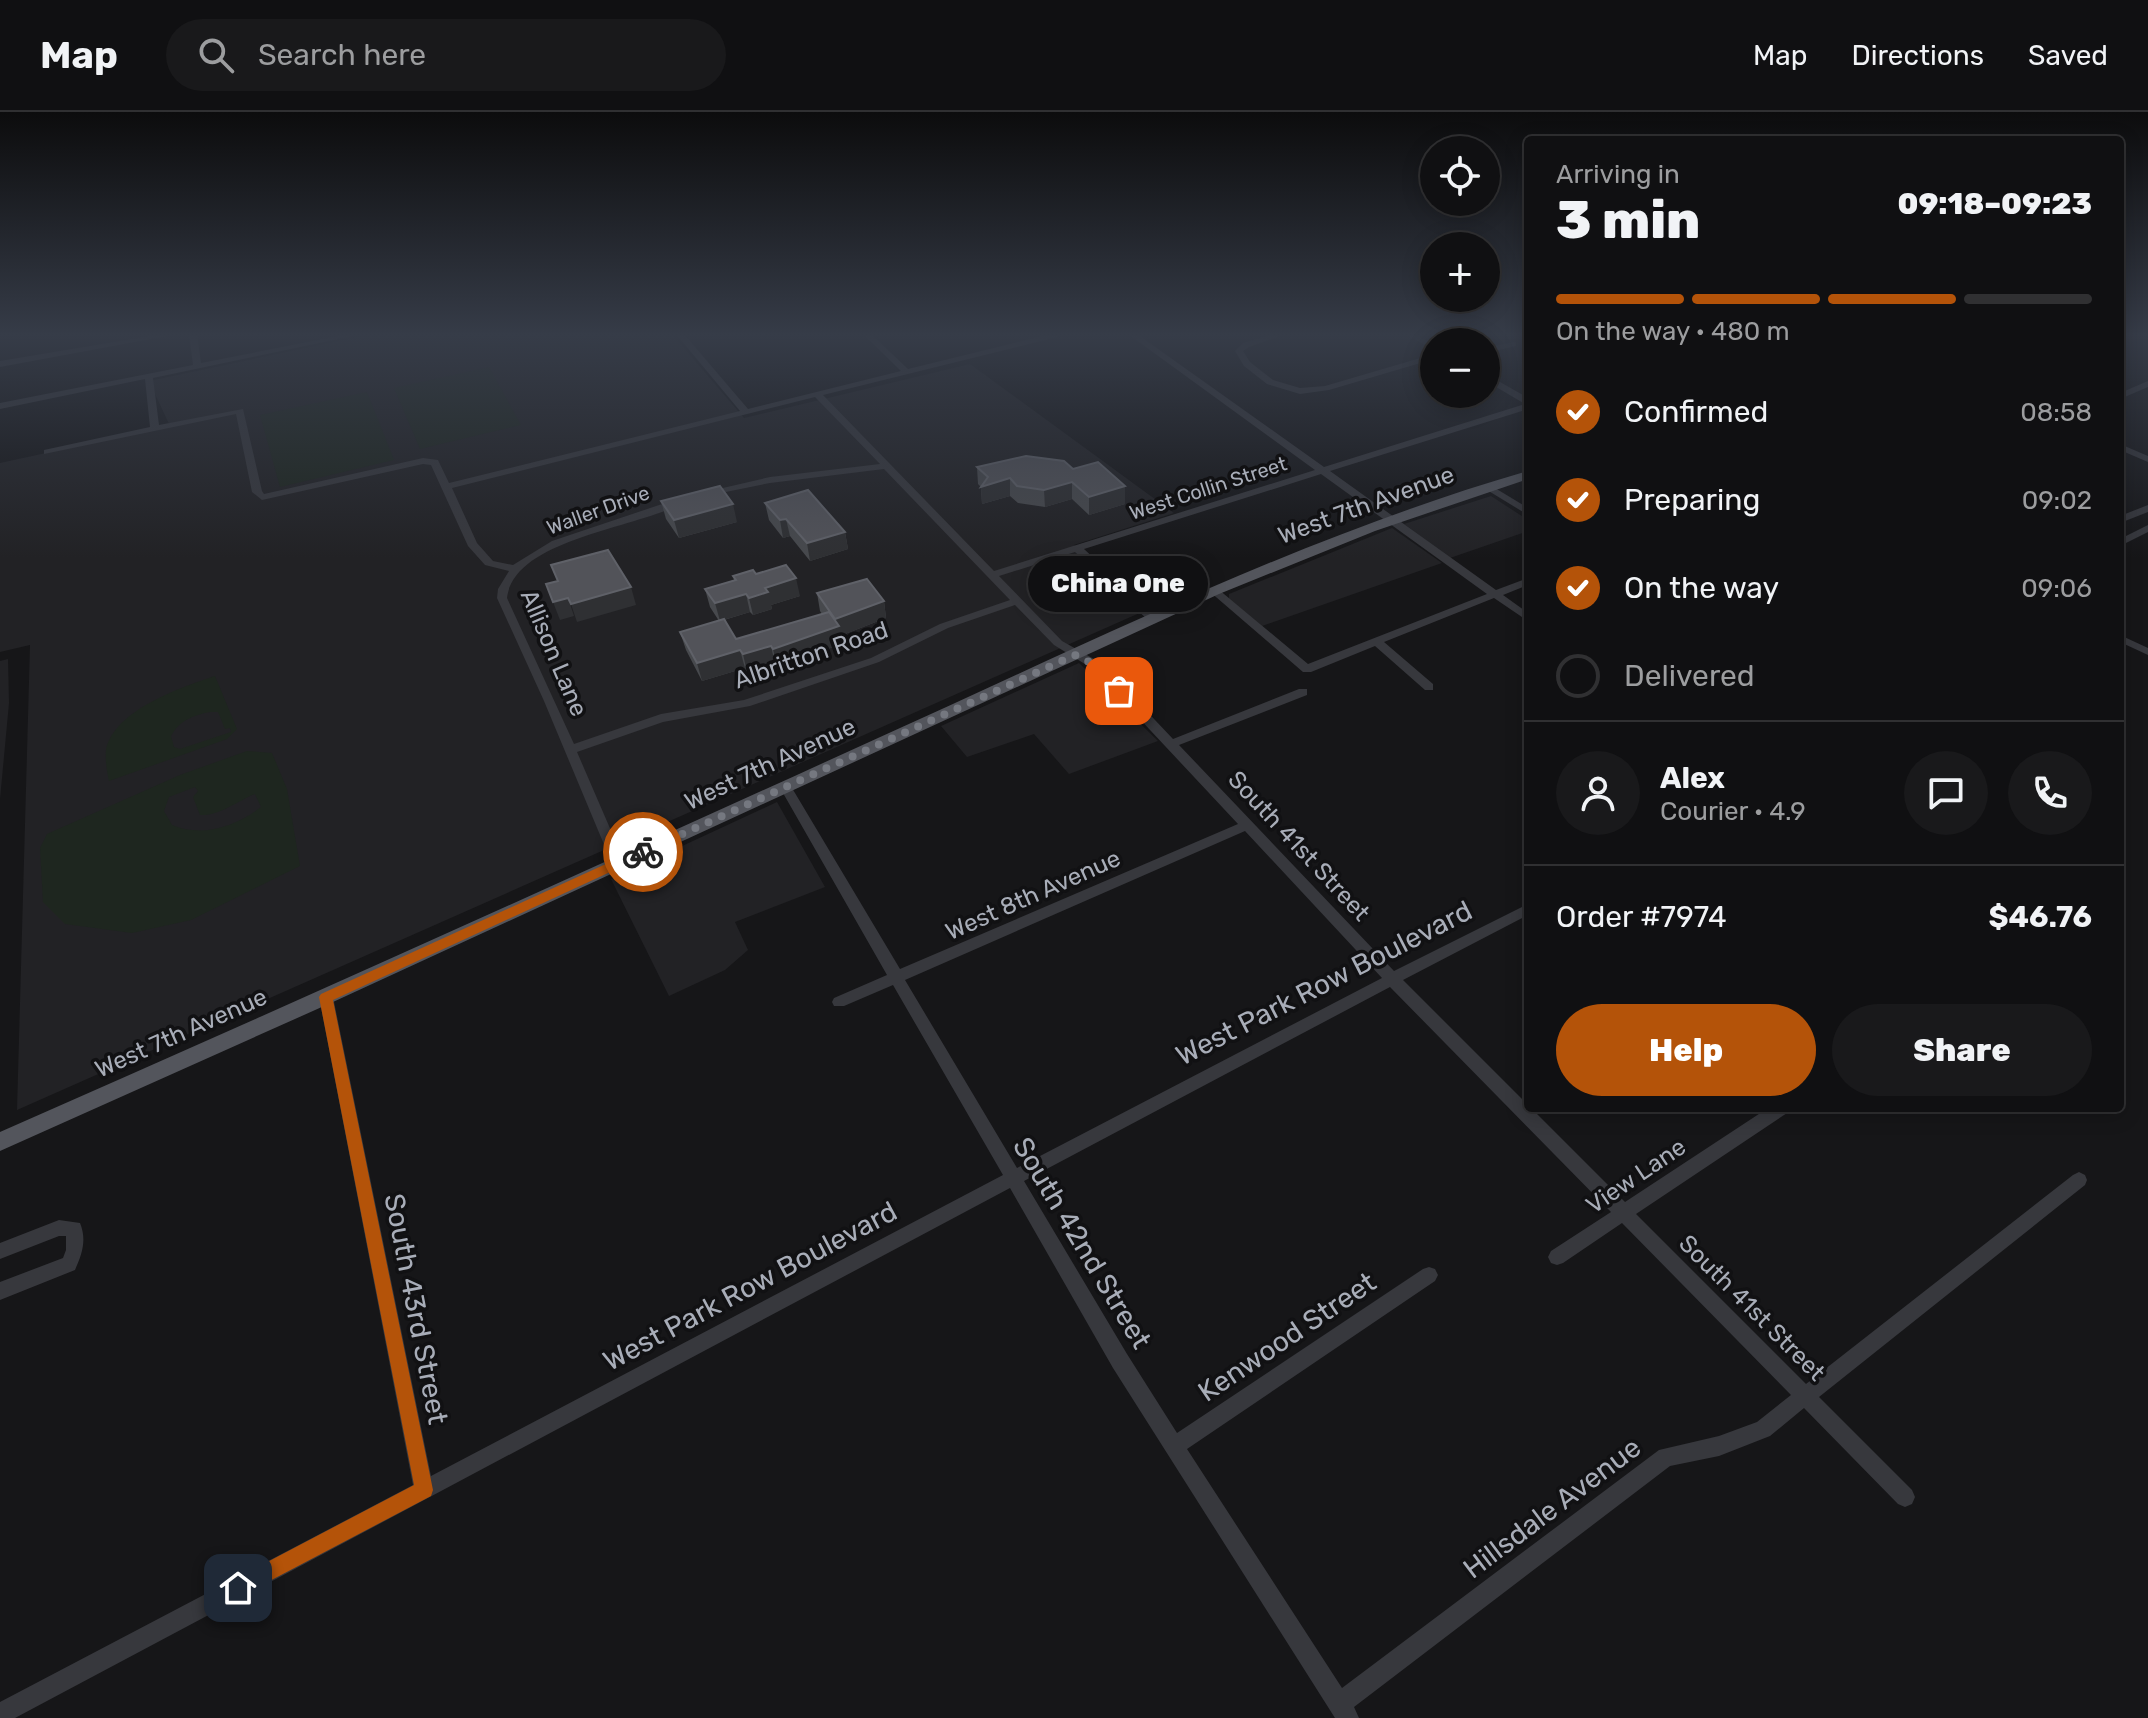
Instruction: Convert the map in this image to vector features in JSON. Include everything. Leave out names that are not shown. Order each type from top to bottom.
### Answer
[{"type":"main road","name":"West 7th Avenue","points":[[0,1142],[326,997],[1152,618],[1394,520],[1524,476]]},
{"type":"street","points":[[153,409],[155,429]]},
{"type":"street","points":[[47,452],[240,411],[257,492],[262,497],[429,460],[437,464],[448,486],[753,409]]},
{"type":"street","name":"South 41st Street","points":[[832,409],[1058,643],[1097,666],[1392,979],[1905,1497]]},
{"type":"street","points":[[1237,409],[1524,615]]},
{"type":"street","name":"West Collin Street","points":[[991,575],[1513,409]]},
{"type":"street","points":[[2124,449],[2148,459]]},
{"type":"street","name":"Waller Drive","points":[[515,569],[556,543],[668,504],[770,480],[887,466]]},
{"type":"street","name":"Allison Lane","points":[[448,486],[472,544],[481,556],[489,563],[515,569],[503,589],[502,598],[618,863]]},
{"type":"street","points":[[1490,488],[1524,509]]},
{"type":"street","points":[[2124,517],[2148,508]]},
{"type":"street","points":[[2124,520],[2148,527]]},
{"type":"street","points":[[2124,541],[2148,527]]},
{"type":"street","points":[[1078,549],[1152,618]]},
{"type":"street","points":[[1214,591],[1307,669],[1524,583]]},
{"type":"street","name":"Albritton Road","points":[[570,750],[661,718],[746,703],[875,660],[944,626],[1016,601]]},
{"type":"street","points":[[2124,640],[2148,652]]},
{"type":"street","points":[[1376,641],[1429,687]]},
{"type":"street","points":[[1171,744],[1303,692]]},
{"type":"street","name":"South 42nd Street","points":[[785,786],[900,978],[1012,1178],[1120,1361],[1343,1711]]},
{"type":"street","name":"West 8th Avenue","points":[[839,1002],[1245,826]]},
{"type":"street","name":"West Park Row Boulevard","points":[[0,1714],[1012,1178],[1524,911]]},
{"type":"street","name":"South 43rd Street","points":[[326,997],[424,1490]]},
{"type":"street","name":"View Lane","points":[[1557,1257],[1775,1112]]},
{"type":"street","name":"Hillsdale Avenue","points":[[1343,1711],[1666,1457],[1719,1446],[1763,1429],[2079,1180]]},
{"type":"street","points":[[0,1251],[59,1228],[74,1229],[75,1250],[69,1264],[0,1291]]},
{"type":"street","name":"Kenwood Street","points":[[1176,1445],[1429,1275]]},
{"type":"shaded area","points":[[162,409],[736,409],[744,418],[782,409],[1032,409],[1174,513],[1074,545],[1144,611],[17,1110],[30,645],[0,652],[0,463],[170,426]]},
{"type":"shaded area","points":[[288,409],[374,409],[394,460],[280,487],[260,415]]},
{"type":"shaded area","points":[[403,409],[512,409],[521,425],[420,449]]},
{"type":"shaded area","points":[[1491,496],[1524,517],[1524,532],[1450,558],[1404,524]]},
{"type":"shaded area","points":[[1392,528],[1442,563],[1262,626],[1229,599],[1229,594]]},
{"type":"shaded area","points":[[8,659],[9,703],[0,799],[0,661]]},
{"type":"shaded area","points":[[1079,663],[1158,741],[1069,774],[1034,734],[967,757],[941,726]]},
{"type":"shaded area","points":[[215,676],[237,729],[227,739],[109,781],[106,750],[122,723],[151,702]],"holes":[[[218,712],[225,729],[230,728],[231,732],[180,749],[174,747],[171,736],[182,723],[198,715]]]},
{"type":"shaded area","points":[[247,751],[272,753],[287,789],[300,866],[191,920],[132,933],[65,924],[43,902],[40,848],[47,834],[180,775]],"holes":[[[195,787],[198,791],[193,797],[200,815],[221,811],[255,794],[261,807],[241,820],[219,828],[195,830],[172,825],[164,811],[169,797]]]},
{"type":"shaded area","points":[[777,802],[825,887],[735,922],[748,950],[725,970],[669,996],[611,879]]},
{"type":"building","points":[[1026,456],[1064,461],[1073,469],[1098,462],[1125,486],[1089,497],[1072,482],[1044,490],[1017,486],[1010,478],[981,487],[988,477],[977,467]]},
{"type":"building","points":[[720,486],[733,504],[674,520],[661,501]]},
{"type":"building","points":[[808,490],[845,532],[807,543],[786,519],[780,520],[765,503]]},
{"type":"building","points":[[608,550],[631,587],[571,604],[568,598],[553,602],[546,584],[558,581],[551,565]]},
{"type":"building","points":[[786,565],[796,578],[765,588],[768,592],[749,598],[746,594],[715,603],[705,589],[736,580],[733,576],[753,570],[756,574]]},
{"type":"building","points":[[867,579],[884,601],[835,619],[817,593]]},
{"type":"building","points":[[829,612],[839,626],[773,649],[771,646],[743,654],[740,650],[697,663],[680,632],[724,619],[736,639]]},
{"type":"way so far","points":[[643,852],[1075,655],[1097,666],[1119,691]]},
{"type":"place","name":"China One","points":[[1119,691]]},
{"type":"route","points":[[238,1588],[424,1490],[326,997],[643,852]]}]
